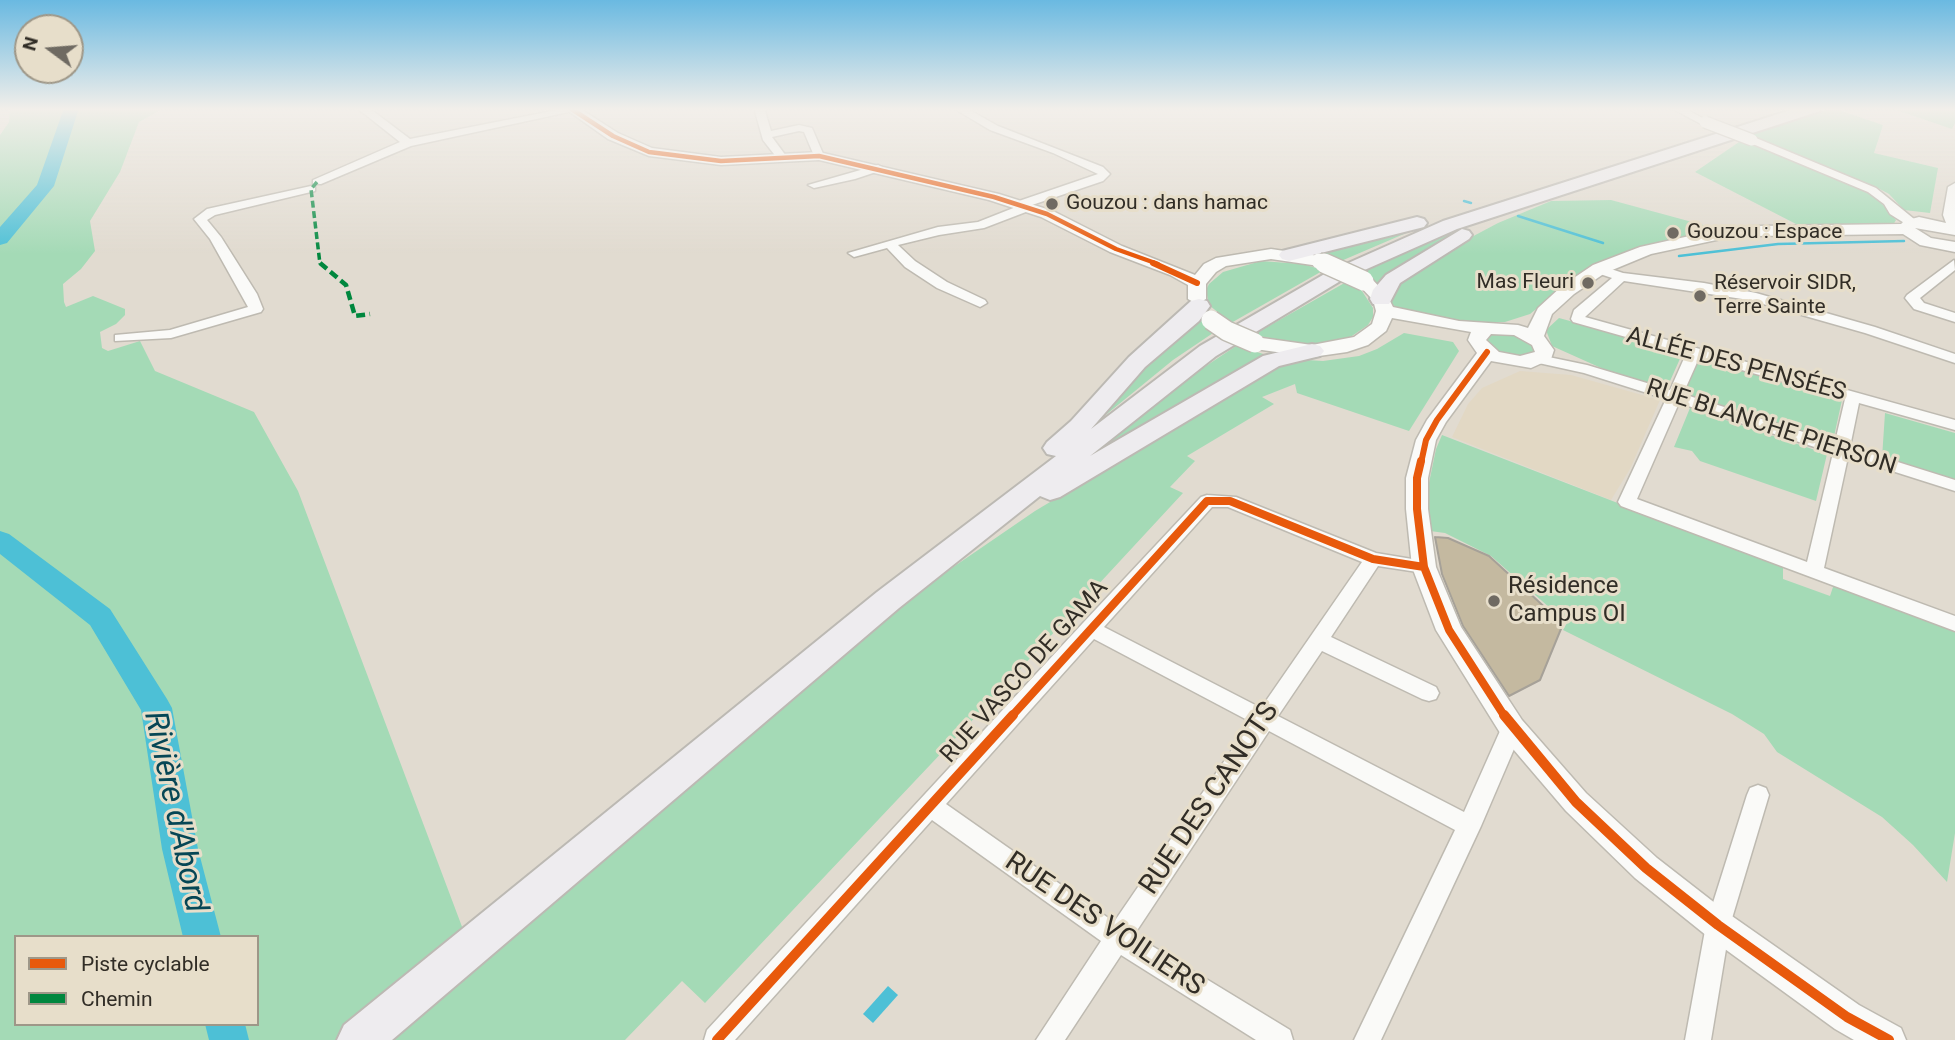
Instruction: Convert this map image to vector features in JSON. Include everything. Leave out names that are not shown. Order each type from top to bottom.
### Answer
[{"type":"main road","points":[[359,1040],[888,600],[1181,370],[1243,329],[1335,276],[1389,250],[1450,225],[1658,157]]},
{"type":"main road","points":[[1289,255],[1580,181]]},
{"type":"main road","points":[[1382,313],[1384,290],[1393,279],[1433,252],[1539,195]]},
{"type":"main road","points":[[888,600],[1080,426],[1137,362],[1191,316],[1202,303]]},
{"type":"main road","points":[[888,600],[1026,505],[1271,361],[1312,351]]},
{"type":"street","points":[[120,338],[171,334],[256,309],[250,294],[215,237],[200,219],[211,212],[314,186],[378,157]]},
{"type":"street","points":[[690,157],[722,160],[773,157]]},
{"type":"street","points":[[822,157],[878,168],[1024,206],[1116,250],[1176,271],[1227,331],[1255,342],[1312,351],[1347,346],[1361,341],[1382,313]]},
{"type":"street","points":[[854,253],[938,231],[979,225],[1099,179],[1104,174],[1100,169],[1072,157]]},
{"type":"street","points":[[1790,157],[1872,190],[1889,202],[1911,229],[1950,246],[1954,265],[1912,298],[1919,306],[1955,318]]},
{"type":"street","points":[[814,185],[878,168]]},
{"type":"street","points":[[1889,1040],[1847,1017],[1718,925],[1646,867],[1576,802],[1512,728],[1449,630],[1424,567],[1417,509],[1417,478],[1426,440],[1437,420],[1471,377],[1483,340],[1544,312],[1568,290],[1599,269],[1646,250],[1721,234],[1796,229],[1870,231],[1911,229],[1933,223],[1953,224],[1955,187]]},
{"type":"street","points":[[890,244],[910,264],[980,303]]},
{"type":"street","points":[[1154,263],[1210,268],[1222,262],[1253,255],[1289,255],[1319,261],[1345,270],[1364,281],[1382,313],[1401,325],[1483,340],[1508,361]]},
{"type":"street","points":[[1202,303],[1210,268]]},
{"type":"street","points":[[1599,269],[1621,277],[1704,287],[1751,296],[1870,330],[1955,359]]},
{"type":"street","name":"ALLÉE DES PENSÉES","points":[[1621,277],[1580,313],[1578,319],[1955,425]]},
{"type":"street","points":[[1471,377],[1508,361],[1531,362],[1539,348],[1544,312]]},
{"type":"street","points":[[1509,328],[1539,348]]},
{"type":"street","name":"RUE BLANCHE PIERSON","points":[[1539,348],[1587,369],[1955,486]]},
{"type":"street","points":[[1693,353],[1627,502],[1955,624]]},
{"type":"street","points":[[1814,573],[1853,397]]},
{"type":"street","name":"RUE VASCO DE GAMA","points":[[718,1040],[1202,505],[1210,500],[1230,500],[1373,559],[1424,567]]},
{"type":"street","name":"RUE DES CANOTS","points":[[1049,1040],[1373,559]]},
{"type":"street","points":[[1090,628],[1469,826]]},
{"type":"street","points":[[1318,640],[1429,692]]},
{"type":"street","points":[[1367,1040],[1469,826],[1512,728]]},
{"type":"street","points":[[1698,1040],[1718,925],[1758,795]]},
{"type":"street","name":"RUE DES VOILIERS","points":[[930,806],[1117,937],[1280,1040]]},
{"type":"shaded area","points":[[1520,371],[1571,375],[1660,400],[1630,469],[1611,500],[1452,437],[1468,404],[1482,388]]},
{"type":"green space","points":[[0,157],[126,157],[120,172],[90,221],[95,251],[81,269],[63,284],[66,307],[93,296],[125,309],[125,315],[116,324],[100,332],[102,348],[108,351],[140,341],[155,371],[254,412],[298,491],[464,932],[892,609],[1035,511],[1241,388],[1291,359],[1323,361],[1359,356],[1404,333],[1453,342],[1459,351],[1409,431],[1297,393],[1295,384],[1262,397],[1274,404],[1187,456],[1195,461],[1170,487],[1183,493],[705,1003],[682,981],[625,1040],[0,1040]]},
{"type":"green space","points":[[1718,157],[1783,157],[1863,189],[1877,198],[1896,220],[1893,225],[1862,227],[1796,224],[1695,172]]},
{"type":"green space","points":[[1802,157],[1889,157],[1938,168],[1930,213],[1904,210],[1889,194]]},
{"type":"green space","points":[[1611,200],[1718,229],[1649,245],[1608,258],[1567,284],[1530,314],[1505,322],[1461,323],[1399,310],[1391,303],[1391,290],[1395,284],[1451,248],[1498,223],[1551,201]]},
{"type":"green space","points":[[1463,227],[1391,271],[1377,285],[1361,273]]},
{"type":"green space","points":[[1418,228],[1341,261],[1317,254]]},
{"type":"green space","points":[[1261,261],[1302,264],[1324,270],[1231,323],[1209,305],[1206,290],[1223,272]]},
{"type":"green space","points":[[1348,281],[1362,291],[1373,308],[1373,317],[1368,325],[1349,338],[1322,344],[1304,344],[1253,335]]},
{"type":"green space","points":[[1196,316],[1216,331],[1173,360],[1086,431],[1156,350]]},
{"type":"green space","points":[[1559,318],[1683,352],[1666,390],[1610,372],[1552,346],[1546,330]]},
{"type":"green space","points":[[1489,334],[1523,335],[1538,350],[1528,358],[1501,355],[1486,344]]},
{"type":"green space","points":[[1236,346],[1267,355],[1073,468],[1203,368]]},
{"type":"green space","points":[[1699,357],[1842,400],[1833,441],[1683,394]]},
{"type":"green space","points":[[1690,408],[1827,454],[1816,501],[1700,461],[1692,451],[1674,447]]},
{"type":"green space","points":[[1885,413],[1955,433],[1955,479],[1882,458]]},
{"type":"green space","points":[[1442,435],[1783,567],[1783,579],[1830,596],[1834,584],[1955,630],[1955,833],[1947,882],[1913,845],[1882,817],[1777,752],[1764,734],[1732,714],[1563,630],[1567,623],[1491,556],[1445,533],[1430,531],[1427,511],[1429,483],[1436,449]]},
{"type":"water","points":[[888,986],[898,995],[873,1023],[863,1014]]},
{"type":"building","name":"Résidence Campus OI","points":[[1435,537],[1448,538],[1489,556],[1563,624],[1540,680],[1509,696],[1463,626],[1442,574]]},
{"type":"waterway","name":"Rivière d'Abord","points":[[0,239],[45,186],[55,157]]},
{"type":"waterway","points":[[1464,201],[1471,203]]},
{"type":"waterway","points":[[1518,216],[1603,243]]},
{"type":"waterway","points":[[1679,256],[1778,244],[1904,241]]},
{"type":"waterway","name":"Rivière d'Abord","points":[[0,540],[100,617],[156,708],[180,849],[202,935]]},
{"type":"waterway","name":"Rivière d'Abord","points":[[226,1026],[229,1040]]},
{"type":"marked path","points":[[317,182],[311,189],[320,265],[346,285],[355,316],[370,314]]},
{"type":"cycle path","points":[[685,157],[721,161],[809,157]]},
{"type":"cycle path","points":[[821,157],[994,197],[1047,214],[1116,249],[1176,271],[1197,283]]},
{"type":"cycle path","points":[[1487,352],[1437,420],[1426,440],[1417,478],[1417,509],[1424,567],[1449,630],[1512,728],[1576,802],[1646,868],[1718,925],[1847,1017],[1889,1040]]},
{"type":"cycle path","points":[[717,1040],[1207,501],[1230,501],[1373,559],[1424,567]]},
{"type":"place","name":"Gouzou : dans hamac","points":[[1052,204]]},
{"type":"place","name":"Gouzou : Espace","points":[[1673,233]]},
{"type":"place","name":"Mas Fleuri","points":[[1588,283]]},
{"type":"place","name":"Réservoir SIDR, Terre Sainte","points":[[1700,296]]},
{"type":"place","name":"Résidence Campus OI","points":[[1494,601]]}]
